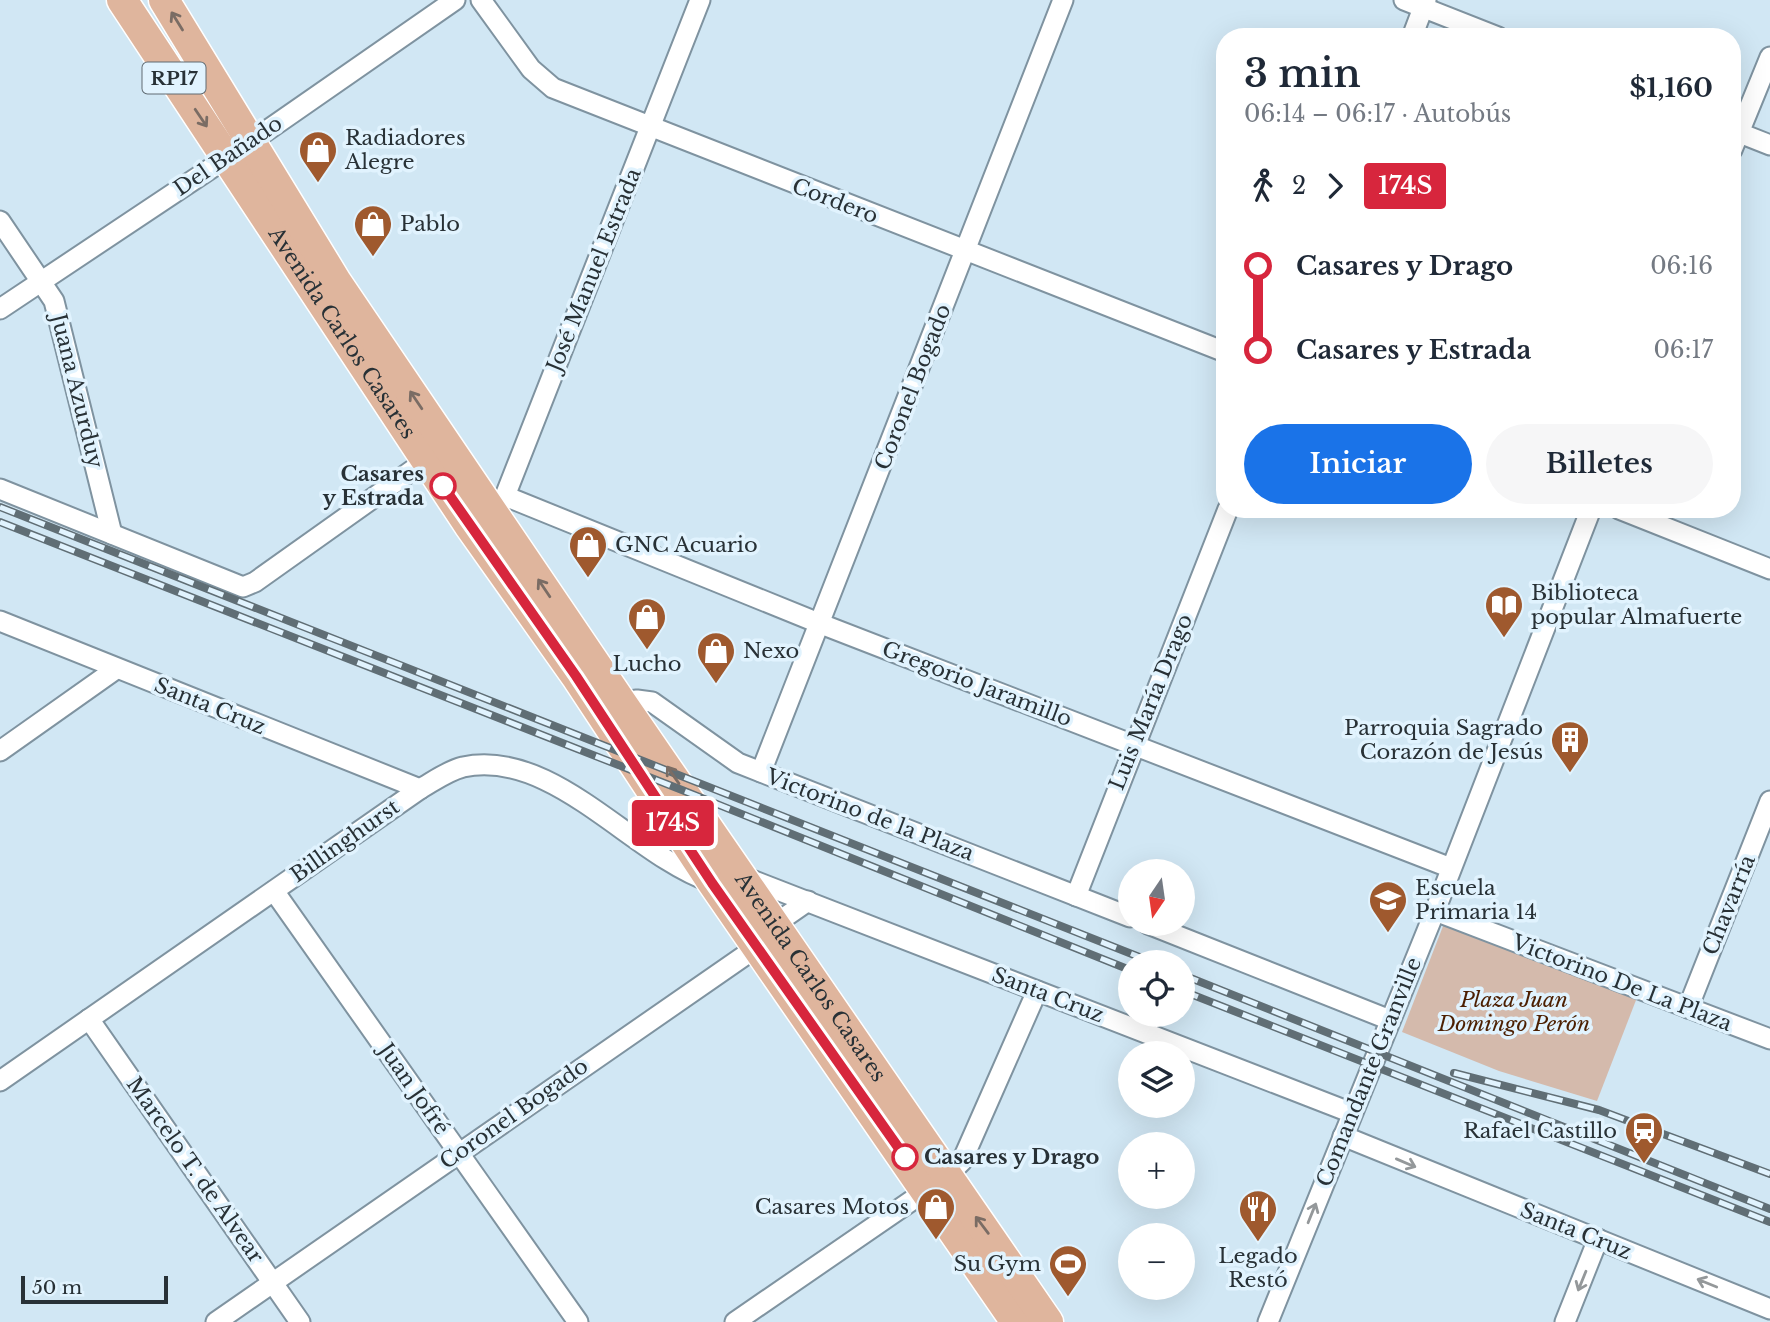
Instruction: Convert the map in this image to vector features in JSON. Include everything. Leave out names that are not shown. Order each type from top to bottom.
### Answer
[{"type":"main road","name":"Avenida Carlos Casares","points":[[122,0],[226,156],[437,453],[488,511],[744,877],[766,938]]},
{"type":"main road","name":"Avenida Carlos Casares","points":[[164,0],[337,282],[437,453]]},
{"type":"main road","name":"Avenida Carlos Casares","points":[[488,511],[576,676],[712,883],[766,938],[936,1184],[1048,1322]]},
{"type":"main road","name":"Avenida Carlos Casares","points":[[936,1184],[1016,1322]]},
{"type":"street","name":"Del Bañado","points":[[0,309],[252,141],[455,0]]},
{"type":"street","name":"Cordero","points":[[481,0],[541,79],[553,88],[965,253],[1216,349]]},
{"type":"street","name":"José Manuel Estrada","points":[[488,511],[650,128],[700,0]]},
{"type":"street","name":"Coronel Bogado","points":[[761,772],[1063,0]]},
{"type":"street","points":[[1414,28],[1418,2],[1477,28]]},
{"type":"street","points":[[1741,123],[1770,57]]},
{"type":"street","points":[[1741,138],[1770,145]]},
{"type":"street","name":"Juana Azurduy","points":[[0,221],[42,282],[59,316],[112,534]]},
{"type":"street","points":[[0,489],[243,587],[256,582],[437,453]]},
{"type":"street","name":"Gregorio Jaramillo","points":[[488,511],[821,624],[1451,868]]},
{"type":"street","name":"Luis María Drago","points":[[1076,895],[1133,744],[1224,518]]},
{"type":"street","name":"Comandante Granville","points":[[1268,1322],[1435,911],[1587,518]]},
{"type":"street","points":[[1642,518],[1770,569]]},
{"type":"street","name":"Santa Cruz","points":[[0,621],[420,789]]},
{"type":"street","points":[[0,751],[116,668]]},
{"type":"street","name":"Victorino de la Plaza","points":[[621,702],[652,702],[738,763],[1118,912]]},
{"type":"street","name":"Billinghurst","points":[[0,1081],[420,789],[462,767],[482,765],[527,773],[547,781],[678,868],[712,883]]},
{"type":"street","name":"Chavarría","points":[[1688,1008],[1770,801]]},
{"type":"street","name":"Santa Cruz","points":[[744,877],[1352,1113]]},
{"type":"street","name":"Juan Jofré","points":[[274,891],[578,1322]]},
{"type":"street","name":"Coronel Bogado","points":[[216,1322],[766,938],[785,917],[808,901]]},
{"type":"street","name":"Victorino De La Plaza","points":[[1435,911],[1770,1039]]},
{"type":"street","points":[[1178,936],[1390,1020]]},
{"type":"street","points":[[735,1322],[936,1184],[971,1146],[1037,991]]},
{"type":"street","name":"Marcelo T. de Alvear","points":[[89,1019],[300,1322]]},
{"type":"street","name":"Santa Cruz","points":[[1343,1136],[1770,1309]]},
{"type":"street","points":[[1565,1322],[1598,1239]]},
{"type":"green space","name":"Plaza Juan Domingo Perón","points":[[1445,921],[1638,995],[1597,1101],[1499,1071],[1402,1032]]},
{"type":"railway","points":[[0,507],[1122,950]]},
{"type":"railway","points":[[0,522],[682,790],[1118,965]]},
{"type":"railway","points":[[1195,980],[1770,1209]]},
{"type":"railway","points":[[1195,996],[1770,1222]]},
{"type":"railway","points":[[1454,1073],[1599,1110],[1770,1174]]},
{"type":"bus line","name":"174S","points":[[443,486],[576,676],[712,883],[905,1157]]},
{"type":"place","name":"Radiadores Alegre","points":[[318,184]]},
{"type":"place","name":"Pablo","points":[[373,258]]},
{"type":"place","name":"Casares y Estrada","points":[[443,486]]},
{"type":"place","name":"GNC Acuario","points":[[588,579]]},
{"type":"place","name":"Biblioteca popular Almafuerte","points":[[1504,639]]},
{"type":"place","name":"Lucho","points":[[647,651]]},
{"type":"place","name":"Nexo","points":[[716,685]]},
{"type":"place","name":"Parroquia Sagrado Corazón de Jesús","points":[[1570,774]]},
{"type":"place","name":"Escuela Primaria 14","points":[[1388,934]]},
{"type":"place","name":"Casares y Drago","points":[[905,1157]]},
{"type":"place","name":"Rafael Castillo","points":[[1644,1165]]},
{"type":"place","name":"Casares Motos","points":[[936,1241]]},
{"type":"place","name":"Legado Restó","points":[[1258,1243]]},
{"type":"place","name":"Su Gym","points":[[1068,1298]]}]
